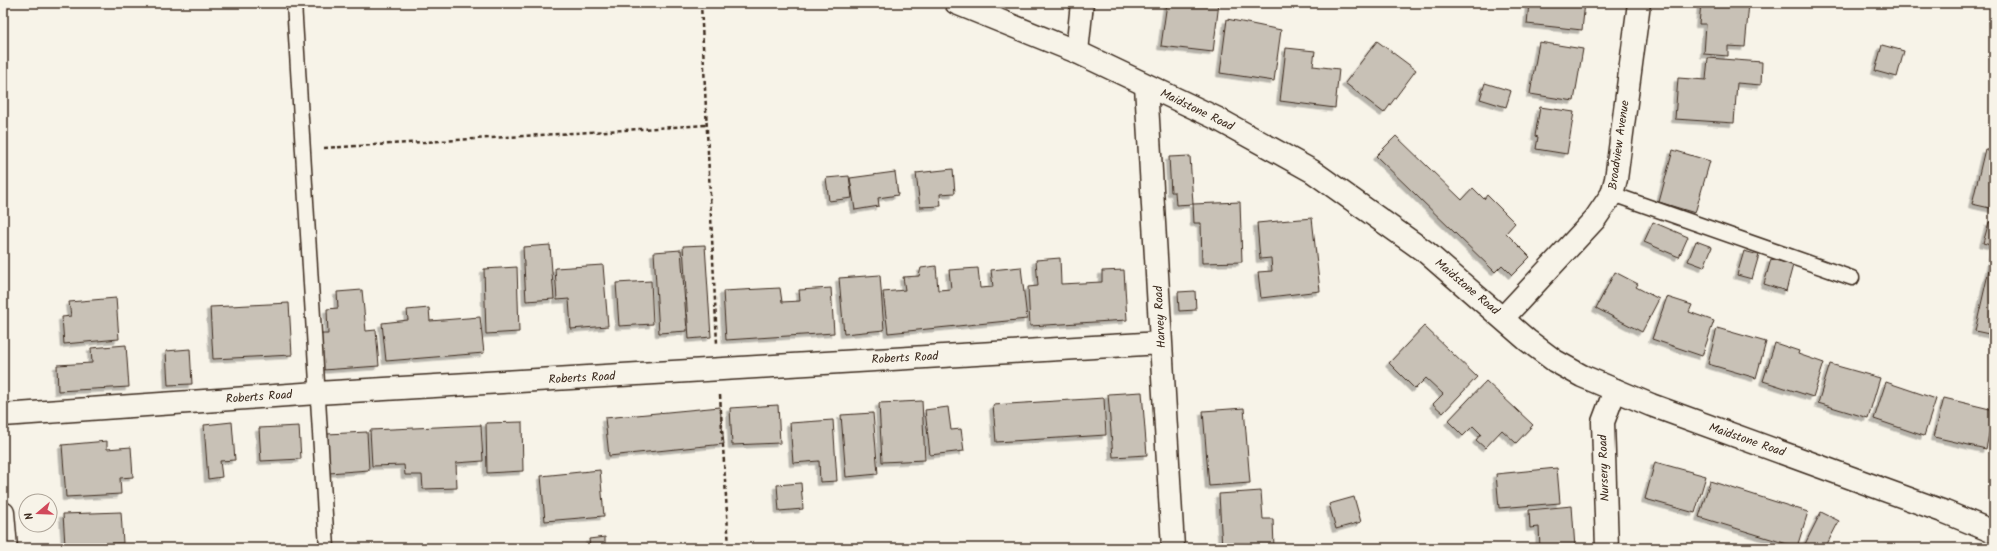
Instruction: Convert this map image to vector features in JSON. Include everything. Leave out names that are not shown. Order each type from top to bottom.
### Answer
[{"type":"street","name":"Maidstone Road","points":[[956,3],[1077,52],[1216,118],[1312,171],[1427,254],[1527,340],[1555,361],[1582,376],[1658,408],[1945,512],[1994,532]]},
{"type":"street","points":[[1077,52],[1082,3]]},
{"type":"street","name":"Broadview Avenue","points":[[1503,318],[1595,220],[1612,194],[1616,179],[1639,3]]},
{"type":"street","name":"Harvey Road","points":[[1146,86],[1173,548]]},
{"type":"street","name":"Roberts Road","points":[[3,415],[318,393],[1161,343]]},
{"type":"street","name":"Nursery Road","points":[[1607,548],[1602,428],[1607,408],[1615,390]]},
{"type":"street","points":[[3,513],[6,548]]},
{"type":"lane","points":[[294,3],[327,548]]},
{"type":"lane","points":[[1612,194],[1852,278]]},
{"type":"path","points":[[701,3],[706,125],[729,548]]},
{"type":"path","points":[[303,150],[706,125]]},
{"type":"building","points":[[1167,3],[1219,3],[1213,52],[1161,46]]},
{"type":"building","points":[[1529,3],[1585,3],[1582,30],[1527,24]]},
{"type":"building","points":[[1701,3],[1749,3],[1745,47],[1728,46],[1728,56],[1704,54],[1706,24],[1699,24]]},
{"type":"building","points":[[1227,19],[1281,30],[1274,81],[1220,73]]},
{"type":"building","points":[[1377,41],[1416,70],[1384,113],[1345,83]]},
{"type":"building","points":[[1539,42],[1583,49],[1574,101],[1530,94]]},
{"type":"building","points":[[1882,45],[1904,51],[1897,77],[1875,71]]},
{"type":"building","points":[[1286,48],[1315,51],[1313,66],[1339,69],[1335,108],[1280,101]]},
{"type":"building","points":[[1708,58],[1762,62],[1761,85],[1737,83],[1734,123],[1675,119],[1678,78],[1706,80]]},
{"type":"building","points":[[1485,83],[1511,91],[1506,107],[1480,99]]},
{"type":"building","points":[[1540,107],[1574,112],[1567,154],[1536,149],[1538,137],[1535,136]]},
{"type":"building","points":[[1396,136],[1462,200],[1473,188],[1484,199],[1487,195],[1515,223],[1506,233],[1530,257],[1512,275],[1502,265],[1495,272],[1376,156]]},
{"type":"building","points":[[1985,149],[1994,152],[1994,209],[1972,204]]},
{"type":"building","points":[[1673,150],[1710,161],[1695,213],[1659,202]]},
{"type":"building","points":[[1190,156],[1193,204],[1176,205],[1175,192],[1171,192],[1169,157]]},
{"type":"building","points":[[953,169],[955,193],[940,194],[941,206],[920,207],[916,173]]},
{"type":"building","points":[[895,172],[898,195],[878,198],[879,206],[855,210],[850,178]]},
{"type":"building","points":[[849,176],[852,198],[829,201],[826,178]]},
{"type":"building","points":[[1240,202],[1242,262],[1202,263],[1201,223],[1194,223],[1193,204]]},
{"type":"building","points":[[1312,218],[1320,291],[1261,298],[1258,272],[1272,271],[1271,258],[1260,259],[1257,223]]},
{"type":"building","points":[[1653,222],[1688,237],[1679,257],[1644,242]]},
{"type":"building","points":[[1989,222],[1994,223],[1994,246],[1983,243]]},
{"type":"building","points":[[1696,241],[1712,247],[1704,267],[1688,261]]},
{"type":"building","points":[[550,245],[554,299],[526,301],[523,247]]},
{"type":"building","points":[[705,245],[711,337],[689,339],[683,246]]},
{"type":"building","points":[[681,250],[687,331],[659,333],[654,252]]},
{"type":"building","points":[[1744,251],[1759,255],[1752,279],[1737,275]]},
{"type":"building","points":[[1993,252],[1994,253],[1994,335],[1975,331]]},
{"type":"building","points":[[1060,258],[1061,284],[1102,282],[1102,271],[1124,270],[1127,320],[1030,326],[1028,287],[1038,286],[1036,260]]},
{"type":"building","points":[[1771,259],[1793,265],[1786,291],[1764,284]]},
{"type":"building","points":[[603,265],[608,326],[571,329],[569,299],[557,300],[555,268]]},
{"type":"building","points":[[936,266],[938,290],[951,289],[949,270],[978,268],[980,288],[993,287],[991,270],[1021,267],[1027,319],[888,333],[883,292],[905,290],[903,277],[919,276],[921,268]]},
{"type":"building","points":[[517,267],[519,332],[486,334],[484,269]]},
{"type":"building","points":[[1615,272],[1638,284],[1636,287],[1659,299],[1642,332],[1596,308]]},
{"type":"building","points":[[880,275],[884,330],[844,334],[839,278]]},
{"type":"building","points":[[651,281],[653,324],[619,326],[616,283]]},
{"type":"building","points":[[780,288],[782,302],[800,301],[799,290],[831,288],[834,333],[726,340],[723,291]]},
{"type":"building","points":[[362,290],[366,331],[376,330],[379,366],[323,370],[320,334],[328,334],[327,309],[338,308],[337,292]]},
{"type":"building","points":[[1195,291],[1196,310],[1179,311],[1178,292]]},
{"type":"building","points":[[1667,297],[1692,305],[1689,312],[1714,321],[1702,356],[1652,339]]},
{"type":"building","points":[[116,298],[119,339],[64,344],[62,317],[71,316],[69,302]]},
{"type":"building","points":[[289,303],[292,355],[213,359],[210,307]]},
{"type":"building","points":[[429,308],[430,321],[480,317],[484,353],[386,361],[382,323],[408,320],[407,310]]},
{"type":"building","points":[[1424,326],[1477,377],[1443,413],[1433,404],[1443,394],[1426,378],[1415,389],[1389,363]]},
{"type":"building","points":[[1717,328],[1766,342],[1756,378],[1708,364]]},
{"type":"building","points":[[1775,343],[1799,351],[1798,354],[1824,363],[1813,397],[1763,381]]},
{"type":"building","points":[[126,345],[129,387],[58,391],[57,365],[92,363],[91,348]]},
{"type":"building","points":[[190,349],[192,384],[168,385],[166,351]]},
{"type":"building","points":[[1830,364],[1880,378],[1868,418],[1818,403]]},
{"type":"building","points":[[1486,381],[1533,425],[1516,443],[1502,430],[1485,448],[1476,440],[1481,434],[1473,426],[1463,436],[1448,421]]},
{"type":"building","points":[[1886,382],[1936,399],[1924,436],[1874,419]]},
{"type":"building","points":[[1142,392],[1147,455],[1113,457],[1108,394]]},
{"type":"building","points":[[1104,398],[1106,435],[996,442],[993,405]]},
{"type":"building","points":[[1944,398],[1994,410],[1986,449],[1934,437]]},
{"type":"building","points":[[922,401],[925,460],[882,462],[879,403]]},
{"type":"building","points":[[778,405],[780,443],[732,445],[730,408]]},
{"type":"building","points":[[720,407],[724,444],[609,456],[605,418]]},
{"type":"building","points":[[948,407],[951,430],[961,429],[964,451],[930,455],[925,410]]},
{"type":"building","points":[[1244,408],[1250,483],[1209,486],[1203,411]]},
{"type":"building","points":[[873,413],[878,474],[846,477],[841,415]]},
{"type":"building","points":[[833,420],[837,481],[820,482],[819,461],[793,463],[790,423]]},
{"type":"building","points":[[232,422],[235,460],[220,461],[222,477],[208,479],[204,425]]},
{"type":"building","points":[[522,422],[523,471],[487,473],[486,423]]},
{"type":"building","points":[[481,425],[483,461],[456,463],[457,488],[423,489],[422,475],[405,475],[404,465],[372,466],[370,430]]},
{"type":"building","points":[[299,426],[301,459],[261,461],[259,428]]},
{"type":"building","points":[[367,432],[369,470],[329,473],[327,434]]},
{"type":"building","points":[[107,441],[107,449],[131,447],[133,477],[120,478],[121,494],[66,497],[62,445]]},
{"type":"building","points":[[1655,462],[1706,476],[1695,513],[1645,499]]},
{"type":"building","points":[[1557,468],[1560,503],[1499,508],[1496,474]]},
{"type":"building","points":[[600,470],[604,516],[545,521],[541,476]]},
{"type":"building","points":[[1710,481],[1808,512],[1797,547],[1699,517]]},
{"type":"building","points":[[801,483],[803,509],[779,511],[777,485]]},
{"type":"building","points":[[1261,491],[1263,519],[1273,519],[1274,548],[1222,548],[1219,494]]},
{"type":"building","points":[[1354,497],[1361,522],[1336,529],[1329,504]]},
{"type":"building","points":[[1572,506],[1575,548],[1540,548],[1539,527],[1530,528],[1529,510]]},
{"type":"building","points":[[121,512],[123,543],[65,545],[63,514]]},
{"type":"building","points":[[1821,512],[1839,521],[1825,548],[1803,548]]},
{"type":"building","points":[[605,537],[605,548],[590,548],[589,539]]},
{"type":"building","points":[[299,545],[299,548],[267,548]]}]
